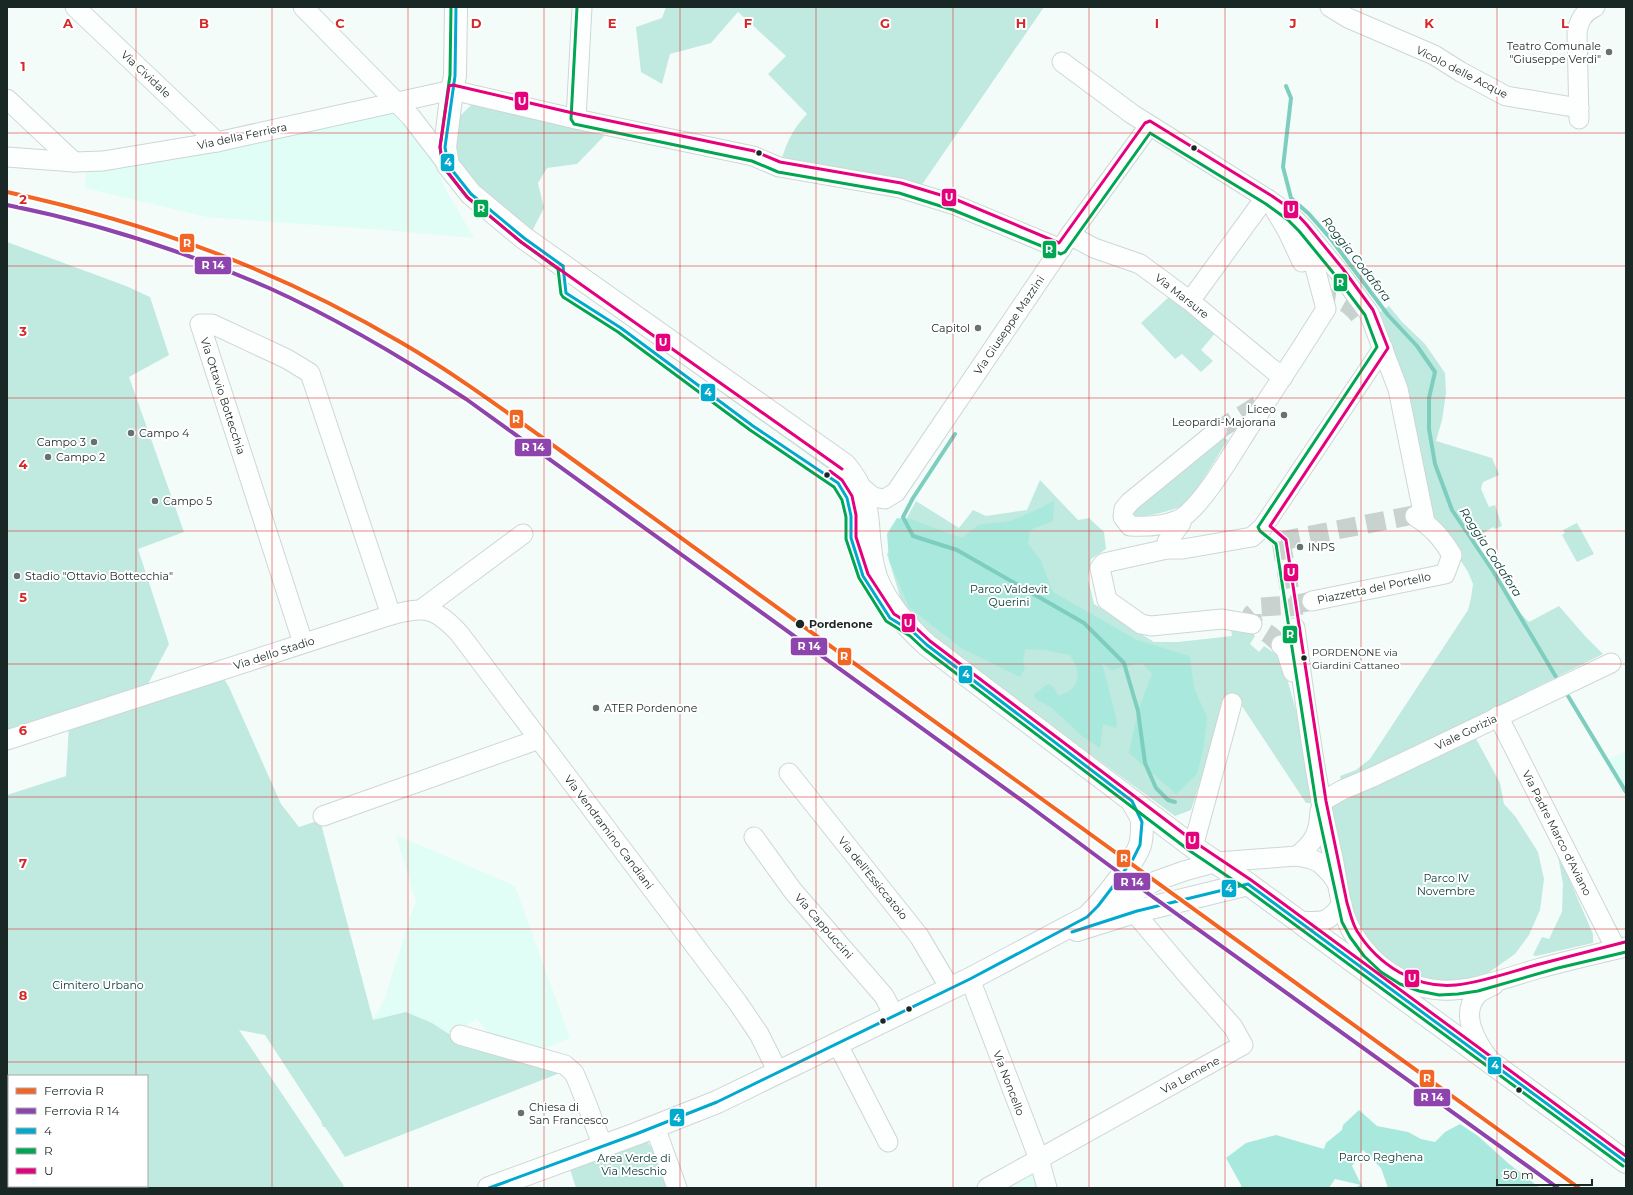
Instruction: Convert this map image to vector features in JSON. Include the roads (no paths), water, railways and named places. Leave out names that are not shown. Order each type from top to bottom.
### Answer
[{"type":"main road","points":[[456,7],[456,76],[452,90],[445,147],[448,165],[471,194],[524,238],[845,466],[855,476],[863,494],[871,556],[877,578],[889,602],[913,632],[927,645],[1193,847],[1248,884],[1626,1162]]},
{"type":"main road","points":[[489,1188],[517,1183],[603,1146],[717,1102],[970,979],[1087,917],[1111,889],[1133,859],[1140,845],[1142,822],[1132,801]]},
{"type":"main road","points":[[1024,951],[1092,924],[1248,884]]},
{"type":"street","name":"Via Cividale","points":[[75,7],[217,142]]},
{"type":"street","points":[[303,7],[421,128],[448,165]]},
{"type":"street","points":[[576,119],[582,7]]},
{"type":"street","name":"Vicolo delle Acque","points":[[1330,7],[1348,18],[1434,56],[1460,72],[1506,96],[1579,114],[1577,32],[1579,23],[1584,14],[1593,8]]},
{"type":"street","points":[[1062,62],[1149,126],[1267,199],[1291,216],[1310,249],[1326,309],[1283,377],[1229,459],[1193,508],[1178,520],[1160,525],[1142,527],[1130,526],[1123,517],[1124,509],[1130,502],[1216,431]]},
{"type":"street","name":"Via della Ferriera","points":[[7,157],[74,162],[103,161],[217,142],[452,90]]},
{"type":"street","name":"Via Marsure","points":[[452,90],[576,119],[753,156],[779,168],[900,188],[1066,242],[1094,248],[1140,264],[1190,301],[1283,377]]},
{"type":"street","points":[[7,99],[74,162]]},
{"type":"street","name":"Via Giuseppe Mazzini","points":[[863,494],[885,499],[896,492],[1066,242],[1149,126]]},
{"type":"street","points":[[1267,199],[1287,230],[1300,256],[1307,275]]},
{"type":"street","points":[[1190,301],[1267,199]]},
{"type":"street","name":"Piazzetta del Portello","points":[[1291,216],[1303,228],[1335,267],[1368,313],[1398,389],[1419,519],[1441,537],[1452,556],[1445,574],[1312,601]]},
{"type":"street","points":[[1252,624],[1222,619],[1151,626],[1141,624],[1107,600],[1100,568],[1104,563],[1167,549],[1183,549],[1252,537],[1268,530],[1383,348],[1375,344],[1364,322]]},
{"type":"street","name":"Via Ottavio Bottecchia","points":[[303,643],[200,324],[212,324],[287,359],[310,373],[391,614]]},
{"type":"street","points":[[1167,549],[1166,542],[1181,523]]},
{"type":"street","name":"Via dello Stadio","points":[[7,740],[391,614],[413,609],[422,609],[522,534]]},
{"type":"street","name":"Via Vendramino Candiani","points":[[422,609],[438,614],[448,621],[459,633],[750,1019],[778,1072]]},
{"type":"street","points":[[1291,633],[1321,802],[1340,895],[1347,921],[1353,934],[1372,959],[1394,976],[1413,985],[1441,990],[1457,990],[1503,980],[1621,948]]},
{"type":"street","name":"Viale Gorizia","points":[[1321,802],[1342,790],[1375,776],[1611,663]]},
{"type":"street","points":[[1193,847],[1232,703]]},
{"type":"street","name":"Via Padre Marco d'Aviano","points":[[1498,716],[1621,948]]},
{"type":"street","points":[[323,816],[539,739]]},
{"type":"street","name":"Via dell'Essiccatoio","points":[[789,773],[918,936],[950,988]]},
{"type":"street","points":[[1297,856],[1309,847],[1315,838],[1320,819],[1321,802]]},
{"type":"street","name":"Via Cappuccini","points":[[754,837],[793,890],[884,996],[894,1015]]},
{"type":"street","points":[[1087,917],[1156,881],[1184,871],[1217,862],[1297,856],[1311,859],[1320,863],[1331,874],[1340,895],[1330,919],[1315,922],[1298,921]]},
{"type":"street","name":"Via Lemene","points":[[986,1188],[1243,1045],[1234,1027],[1134,912]]},
{"type":"street","name":"Via Noncello","points":[[970,979],[1038,1159],[1047,1188]]},
{"type":"street","points":[[1495,1066],[1482,1050],[1476,1039],[1469,1015],[1471,1004],[1478,993],[1503,980]]},
{"type":"street","points":[[460,1035],[565,1065],[570,1068],[574,1073],[591,1112],[592,1120],[603,1146]]},
{"type":"street","points":[[838,1043],[888,1142]]},
{"type":"street","points":[[655,1127],[677,1188]]},
{"type":"waterway","name":"Roggia Codafora","points":[[1286,86],[1291,98],[1283,167],[1291,198],[1309,214],[1330,238],[1388,315],[1417,346],[1435,372],[1429,398],[1429,429],[1435,464],[1452,510],[1493,571],[1559,682]]},
{"type":"waterway","points":[[955,434],[913,498],[903,517],[913,536],[957,550],[1084,623],[1124,663],[1138,711],[1145,763],[1156,788],[1168,800],[1175,802]]},
{"type":"waterway","name":"Roggia Codafora","points":[[1565,691],[1626,792]]},
{"type":"tunnel","points":[[1317,303],[1330,299],[1342,301],[1355,310],[1364,322]]},
{"type":"tunnel","points":[[1217,431],[1261,403]]},
{"type":"tunnel","points":[[1281,541],[1413,515]]},
{"type":"tunnel","points":[[1281,541],[1294,616]]},
{"type":"tunnel","points":[[1281,645],[1270,635],[1252,624],[1252,614],[1260,607],[1292,605],[1312,601]]},
{"type":"rail line","name":"R","points":[[7,192],[60,204],[111,218],[211,251],[308,293],[402,343],[443,368],[561,451],[1579,1188]]},
{"type":"place","name":"Teatro Comunale \"Giuseppe Verdi\"","points":[[1609,52]]},
{"type":"place","name":"Capitol","points":[[978,328]]},
{"type":"place","name":"Liceo Leopardi-Majorana","points":[[1284,415]]},
{"type":"place","name":"Campo 4","points":[[131,433]]},
{"type":"place","name":"Campo 3","points":[[94,442]]},
{"type":"place","name":"Campo 2","points":[[48,457]]},
{"type":"place","name":"Campo 5","points":[[155,501]]},
{"type":"place","name":"INPS","points":[[1300,547]]},
{"type":"place","name":"Stadio \"Ottavio Bottecchia\"","points":[[17,576]]},
{"type":"place","name":"Pordenone","points":[[800,624]]},
{"type":"place","name":"PORDENONE via Giardini Cattaneo","points":[[1304,658]]},
{"type":"place","name":"ATER Pordenone","points":[[596,708]]},
{"type":"place","name":"Chiesa di San Francesco","points":[[521,1113]]},
{"type":"park label","name":"Parco Valdevit Querini","points":[[1009,595]]},
{"type":"park label","name":"Parco IV Novembre","points":[[1446,884]]},
{"type":"park label","name":"Cimitero Urbano","points":[[98,985]]},
{"type":"park label","name":"Parco Reghena","points":[[1381,1157]]},
{"type":"park label","name":"Area Verde di Via Meschio","points":[[634,1164]]}]
